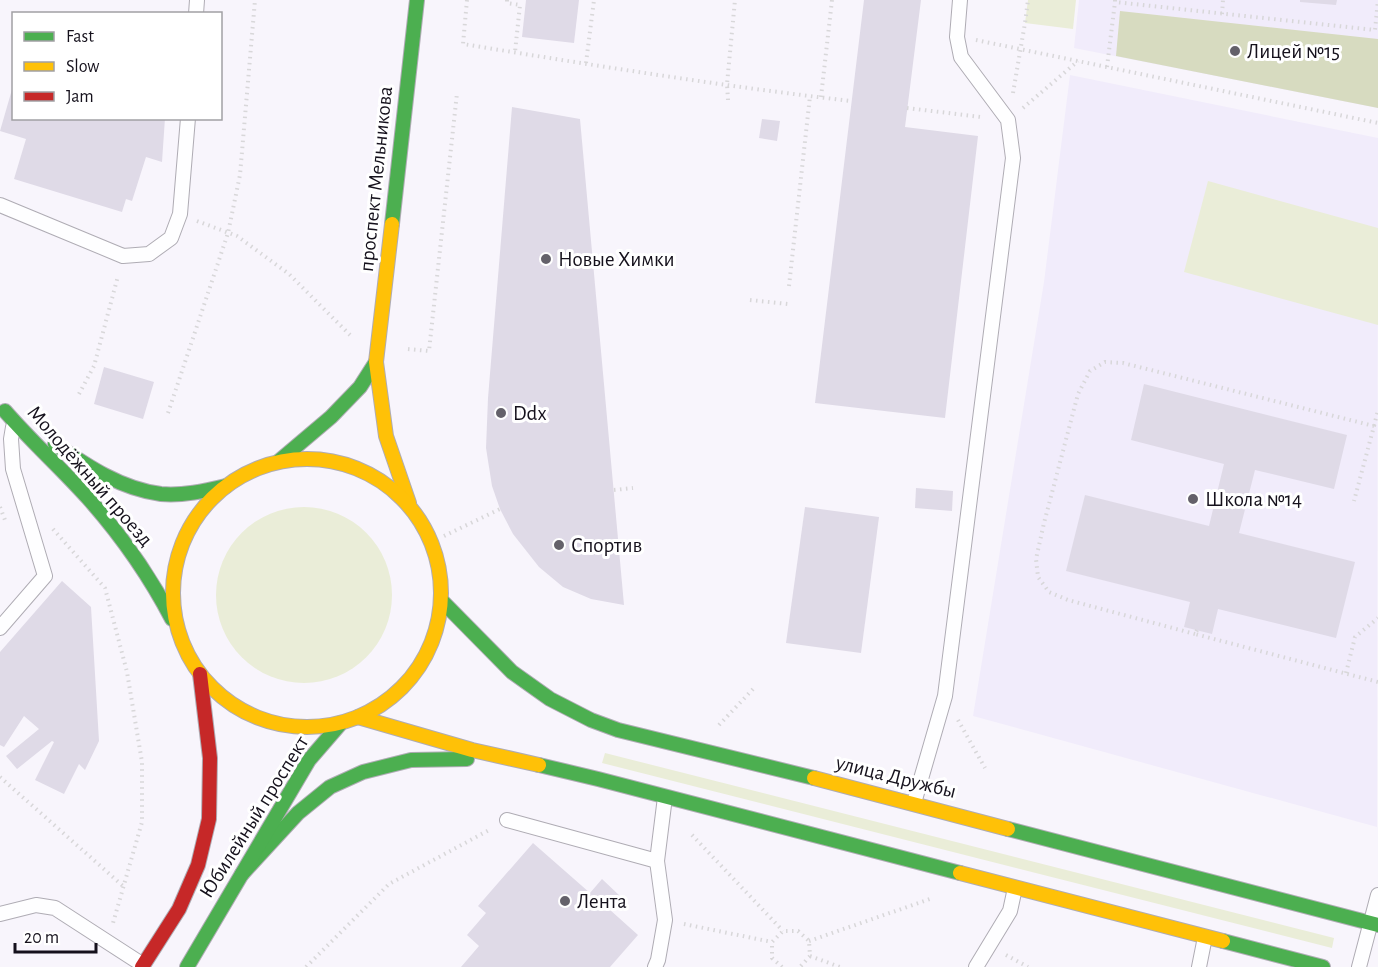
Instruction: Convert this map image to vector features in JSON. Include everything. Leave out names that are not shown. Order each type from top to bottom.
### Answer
[{"type":"main road","name":"проспект Мельникова","points":[[411,507],[386,436],[376,362],[417,0]]},
{"type":"main road","name":"проспект Мельникова","points":[[279,461],[331,417],[360,387],[376,362]]},
{"type":"main road","name":"Молодёжный проезд","points":[[6,413],[87,466],[123,485],[161,494],[194,493],[226,486]]},
{"type":"main road","name":"Молодёжный проезд","points":[[6,413],[74,483],[135,556],[156,588],[200,674]]},
{"type":"main road","points":[[178,631],[172,585],[183,541],[207,502],[249,471],[279,461],[315,458],[351,466],[384,483],[411,507],[429,536],[439,567],[442,601],[434,638],[417,671],[391,698],[358,717],[341,723],[301,728],[263,720],[228,702],[200,674]]},
{"type":"main road","name":"улица Дружбы","points":[[442,601],[512,672],[550,699],[591,720],[618,730],[914,803],[1374,924]]},
{"type":"main road","name":"Юбилейный проспект","points":[[143,966],[179,909],[198,865],[209,819],[210,758],[200,674]]},
{"type":"main road","points":[[358,717],[472,750],[665,797],[1323,967]]},
{"type":"main road","name":"Юбилейный проспект","points":[[187,967],[309,760],[341,723]]},
{"type":"main road","points":[[242,874],[298,813],[330,787],[363,772],[411,760],[508,758]]},
{"type":"lane","points":[[914,803],[945,696],[1013,158],[1008,120],[961,57],[957,37],[960,0]]},
{"type":"lane","points":[[0,206],[123,256],[149,254],[171,238],[180,214],[188,120]]},
{"type":"lane","points":[[0,628],[45,576],[13,469],[6,413]]},
{"type":"lane","points":[[655,967],[665,920],[657,861],[665,797]]},
{"type":"lane","points":[[507,820],[657,861]]},
{"type":"lane","points":[[976,967],[1010,911],[1015,888]]},
{"type":"lane","points":[[1359,967],[1374,924],[1378,895]]},
{"type":"lane","points":[[0,914],[36,905],[55,908],[143,966]]},
{"type":"lane","points":[[1199,967],[1205,937]]},
{"type":"path","points":[[168,413],[228,233],[240,175],[255,0]]},
{"type":"path","points":[[467,0],[463,44],[851,101]]},
{"type":"path","points":[[507,0],[507,3],[520,5],[514,52]]},
{"type":"path","points":[[586,63],[594,0]]},
{"type":"path","points":[[728,100],[727,84],[735,0]]},
{"type":"path","points":[[821,97],[832,0]]},
{"type":"path","points":[[1008,120],[1028,0]]},
{"type":"path","points":[[1222,14],[1223,0]]},
{"type":"path","points":[[1107,67],[1115,1],[1375,30],[1378,0]]},
{"type":"path","points":[[957,37],[1378,123]]},
{"type":"path","points":[[907,108],[1008,120],[1078,61]]},
{"type":"path","points":[[407,349],[429,351],[457,93]]},
{"type":"path","points":[[789,286],[810,96]]},
{"type":"path","points":[[180,214],[237,236],[289,274],[351,337]]},
{"type":"path","points":[[79,394],[93,366],[123,256]]},
{"type":"path","points":[[750,300],[788,304]]},
{"type":"path","points":[[1374,426],[1123,363],[1105,362],[1090,371],[1078,394],[1036,559],[1038,577],[1049,592],[1068,600],[1378,682]]},
{"type":"path","points":[[1354,501],[1378,410]]},
{"type":"path","points":[[614,490],[633,488]]},
{"type":"path","points":[[444,537],[500,509]]},
{"type":"path","points":[[27,517],[40,514],[105,588],[127,672],[142,762],[142,822],[108,943]]},
{"type":"path","points":[[1346,673],[1355,637],[1378,618]]},
{"type":"path","points":[[716,727],[754,688]]},
{"type":"path","points":[[945,696],[985,768]]},
{"type":"path","points":[[0,777],[123,886]]},
{"type":"path","points":[[306,967],[388,884],[507,820]]},
{"type":"path","points":[[690,832],[783,931]]},
{"type":"path","points":[[809,941],[935,897]]},
{"type":"path","points":[[665,920],[772,942]]},
{"type":"path","points":[[782,967],[772,958],[772,942],[783,931],[798,931],[809,941],[810,956],[800,967]]},
{"type":"path","points":[[810,956],[840,967]]},
{"type":"shaded area","name":"Лицей №15","points":[[1079,0],[1378,0],[1378,108],[1074,48]]},
{"type":"shaded area","name":"Школа №14","points":[[1070,75],[1378,138],[1377,827],[973,716],[1044,282]]},
{"type":"green space","points":[[1028,0],[1076,0],[1073,29],[1025,23]]},
{"type":"green space","name":"Лицей №15","points":[[1120,11],[1378,39],[1378,108],[1116,56]]},
{"type":"green space","points":[[1208,181],[1378,228],[1378,325],[1184,272]]},
{"type":"green space","points":[[304,507],[338,514],[353,522],[366,533],[377,546],[385,561],[392,595],[385,629],[377,644],[366,657],[353,668],[338,676],[304,683],[270,676],[255,668],[242,657],[231,644],[223,629],[216,595],[223,561],[231,546],[242,533],[255,522],[270,514]]},
{"type":"green space","points":[[605,753],[1334,938],[1332,948],[602,763]]},
{"type":"building","points":[[526,0],[579,0],[574,43],[522,37]]},
{"type":"building","points":[[864,0],[921,0],[905,127],[978,136],[945,418],[815,403]]},
{"type":"building","points":[[1300,0],[1337,0],[1336,5],[1300,2]]},
{"type":"building","points":[[12,89],[12,120],[165,120],[162,162],[146,157],[132,201],[126,199],[122,212],[14,179],[26,139],[0,131]]},
{"type":"building","name":"Новые Химки","points":[[512,107],[580,119],[624,605],[591,599],[563,587],[539,567],[513,534],[500,509],[492,486],[486,448],[488,398]]},
{"type":"building","points":[[762,119],[780,121],[777,141],[759,138]]},
{"type":"building","points":[[104,367],[154,382],[143,419],[94,404]]},
{"type":"building","points":[[1144,384],[1347,435],[1334,489],[1255,470],[1239,533],[1355,562],[1336,638],[1218,609],[1212,634],[1184,627],[1190,602],[1066,571],[1085,495],[1209,526],[1224,464],[1131,440]]},
{"type":"building","points":[[916,488],[953,491],[952,511],[915,508]]},
{"type":"building","points":[[805,507],[879,517],[861,653],[786,643]]},
{"type":"building","points":[[62,581],[91,607],[99,741],[85,770],[79,764],[64,794],[35,780],[54,742],[52,741],[17,769],[6,756],[39,729],[24,716],[4,747],[0,745],[0,652]]},
{"type":"building","points":[[533,843],[590,893],[602,879],[620,896],[609,909],[638,935],[610,967],[461,967],[479,946],[467,935],[486,913],[478,906]]},
{"type":"traffic: fast","points":[[392,224],[417,0]]},
{"type":"traffic: fast","points":[[279,461],[331,417],[360,387],[376,362]]},
{"type":"traffic: fast","points":[[5,411],[112,526],[144,571],[172,619]]},
{"type":"traffic: fast","points":[[55,444],[118,482],[146,491],[177,494],[226,486]]},
{"type":"traffic: fast","points":[[442,601],[512,672],[550,699],[591,720],[618,730],[814,778]]},
{"type":"traffic: fast","points":[[187,967],[309,760],[341,723]]},
{"type":"traffic: fast","points":[[242,874],[298,813],[330,787],[363,772],[411,760],[467,759]]},
{"type":"traffic: fast","points":[[539,765],[960,873]]},
{"type":"traffic: fast","points":[[1008,829],[1378,925]]},
{"type":"traffic: fast","points":[[1223,941],[1323,967]]},
{"type":"traffic: slow","points":[[392,224],[376,362],[386,436],[409,503]]},
{"type":"traffic: slow","points":[[307,459],[333,462],[358,469],[381,482],[402,498],[418,519],[431,542],[438,567],[441,593],[438,619],[431,644],[418,667],[402,688],[381,704],[358,717],[333,724],[307,727],[281,724],[256,717],[233,704],[212,688],[196,667],[183,644],[176,619],[173,593],[176,567],[183,542],[196,519],[212,498],[233,482],[256,469],[281,462],[307,459]]},
{"type":"traffic: slow","points":[[358,717],[472,750],[539,765]]},
{"type":"traffic: slow","points":[[814,778],[1008,829]]},
{"type":"traffic: slow","points":[[960,873],[1223,941]]},
{"type":"traffic: jam","points":[[142,967],[179,909],[198,865],[209,819],[210,758],[200,674]]},
{"type":"place","name":"Лицей №15","points":[[1235,51]]},
{"type":"place","name":"Новые Химки","points":[[546,259]]},
{"type":"place","name":"Ddx","points":[[501,413]]},
{"type":"place","name":"Школа №14","points":[[1193,499]]},
{"type":"place","name":"Спортив","points":[[559,545]]},
{"type":"place","name":"Лента","points":[[565,901]]}]
